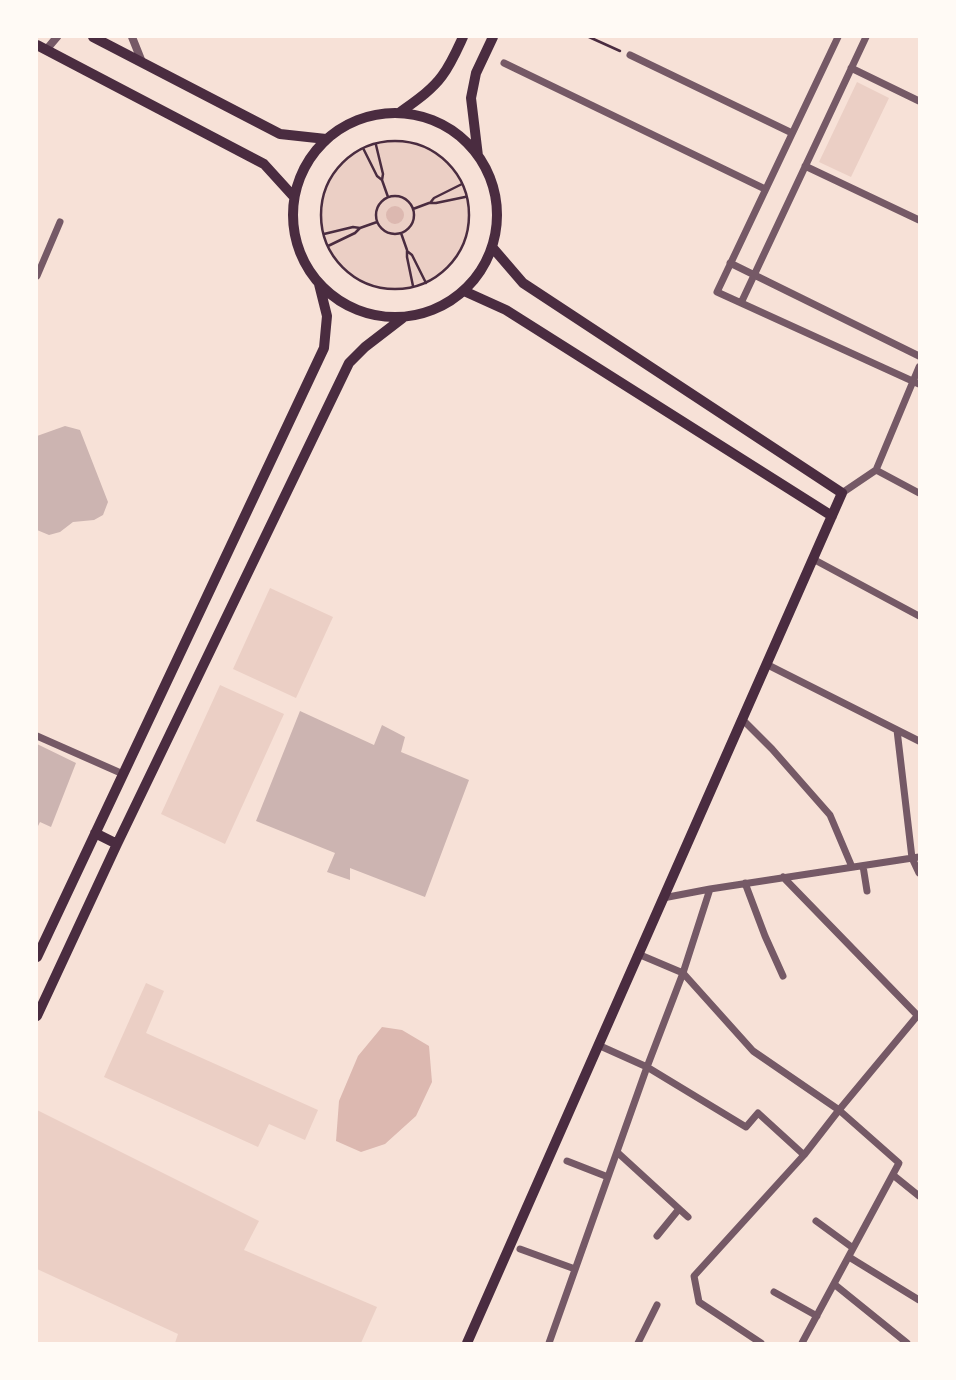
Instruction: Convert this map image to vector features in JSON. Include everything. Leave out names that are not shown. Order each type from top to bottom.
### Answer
[{"type":"main road","points":[[93,37],[279,134],[326,139]]},
{"type":"main road","points":[[399,113],[441,78],[463,37]]},
{"type":"main road","points":[[478,157],[471,99],[476,73],[493,37]]},
{"type":"main road","points":[[42,48],[264,164],[294,197]]},
{"type":"main road","points":[[399,113],[426,118],[450,129],[470,146],[491,181],[497,220],[492,247],[481,271],[453,300],[430,312],[404,317],[377,316],[352,308],[319,284],[299,250],[293,224],[294,197],[297,184],[309,160],[336,131],[360,119],[399,113]]},
{"type":"main road","points":[[467,1343],[842,493],[523,284],[492,247]]},
{"type":"main road","points":[[37,957],[324,348],[327,316],[319,284]]},
{"type":"main road","points":[[464,291],[506,310],[832,516]]},
{"type":"main road","points":[[37,1016],[349,363],[404,317]]},
{"type":"main road","points":[[95,833],[117,844]]},
{"type":"street","points":[[42,48],[57,37]]},
{"type":"street","points":[[132,37],[142,62]]},
{"type":"street","points":[[838,37],[717,292],[916,383]]},
{"type":"street","points":[[741,303],[866,37]]},
{"type":"street","points":[[630,55],[792,133]]},
{"type":"street","points":[[504,63],[765,189]]},
{"type":"street","points":[[851,68],[919,101]]},
{"type":"street","points":[[805,166],[919,220]]},
{"type":"street","points":[[37,276],[60,222]]},
{"type":"street","points":[[730,264],[919,356]]},
{"type":"street","points":[[842,493],[876,470],[916,383],[919,367]]},
{"type":"street","points":[[876,470],[919,493]]},
{"type":"street","points":[[813,559],[919,616]]},
{"type":"street","points":[[766,664],[919,741]]},
{"type":"street","points":[[742,719],[830,815],[852,867]]},
{"type":"street","points":[[897,730],[919,873]]},
{"type":"street","points":[[37,736],[123,774]]},
{"type":"street","points":[[663,898],[710,888],[916,858]]},
{"type":"street","points":[[863,866],[867,891]]},
{"type":"street","points":[[761,1343],[699,1302],[694,1276],[804,1155],[919,1016],[783,877]]},
{"type":"street","points":[[745,883],[783,976]]},
{"type":"street","points":[[559,1343],[550,1342],[710,888]]},
{"type":"street","points":[[638,954],[682,973],[753,1051],[839,1110],[900,1163],[802,1343]]},
{"type":"street","points":[[598,1045],[647,1067],[746,1127],[758,1113],[804,1155]]},
{"type":"street","points":[[617,1152],[688,1217]]},
{"type":"street","points":[[567,1161],[608,1177]]},
{"type":"street","points":[[893,1175],[919,1196]]},
{"type":"street","points":[[657,1236],[678,1209]]},
{"type":"street","points":[[816,1221],[853,1248]]},
{"type":"street","points":[[520,1249],[575,1269]]},
{"type":"street","points":[[849,1257],[919,1300]]},
{"type":"street","points":[[834,1284],[906,1343]]},
{"type":"street","points":[[774,1292],[817,1316]]},
{"type":"street","points":[[638,1343],[657,1305]]},
{"type":"path","points":[[589,37],[630,55]]},
{"type":"path","points":[[401,141],[426,148],[447,163],[462,184],[466,197],[469,222],[462,247],[447,268],[426,283],[414,287],[376,287],[352,276],[334,258],[323,234],[321,208],[328,184],[342,163],[363,148],[376,144],[401,141]]},
{"type":"path","points":[[376,144],[388,197]]},
{"type":"path","points":[[363,148],[377,176],[382,180]]},
{"type":"path","points":[[430,203],[434,198],[462,184]]},
{"type":"path","points":[[388,197],[400,197],[413,209],[411,226],[401,233],[390,234],[377,222],[376,210],[388,197]]},
{"type":"path","points":[[413,209],[466,197]]},
{"type":"path","points":[[328,246],[377,222]]},
{"type":"path","points":[[323,234],[353,227],[360,228]]},
{"type":"path","points":[[401,233],[414,287]]},
{"type":"path","points":[[407,250],[426,283]]},
{"type":"shaded area","points":[[857,82],[889,98],[851,177],[819,162]]},
{"type":"shaded area","points":[[395,141],[423,147],[447,163],[463,187],[469,215],[463,243],[447,267],[423,283],[395,289],[367,283],[343,267],[327,243],[321,215],[327,187],[343,163],[367,147]]},
{"type":"shaded area","points":[[391,206],[399,206],[404,215],[402,222],[391,224],[386,219],[386,211]]},
{"type":"shaded area","points":[[270,588],[333,617],[296,698],[233,669]]},
{"type":"shaded area","points":[[220,685],[284,714],[225,844],[161,814]]},
{"type":"shaded area","points":[[146,983],[164,991],[146,1033],[318,1110],[305,1140],[269,1124],[258,1147],[104,1077]]},
{"type":"shaded area","points":[[382,1027],[402,1030],[429,1046],[432,1082],[416,1116],[385,1144],[361,1152],[336,1141],[339,1101],[358,1056]]},
{"type":"shaded area","points":[[37,1110],[259,1221],[244,1250],[377,1307],[361,1343],[175,1343],[178,1334],[37,1269]]},
{"type":"building","points":[[65,426],[80,430],[108,502],[103,515],[94,520],[73,522],[60,532],[49,535],[37,530],[37,436]]},
{"type":"building","points":[[300,711],[374,745],[382,725],[405,737],[401,752],[469,780],[425,897],[350,868],[350,880],[327,872],[335,853],[256,821]]},
{"type":"building","points":[[37,744],[76,763],[51,827],[40,822],[37,828]]}]
